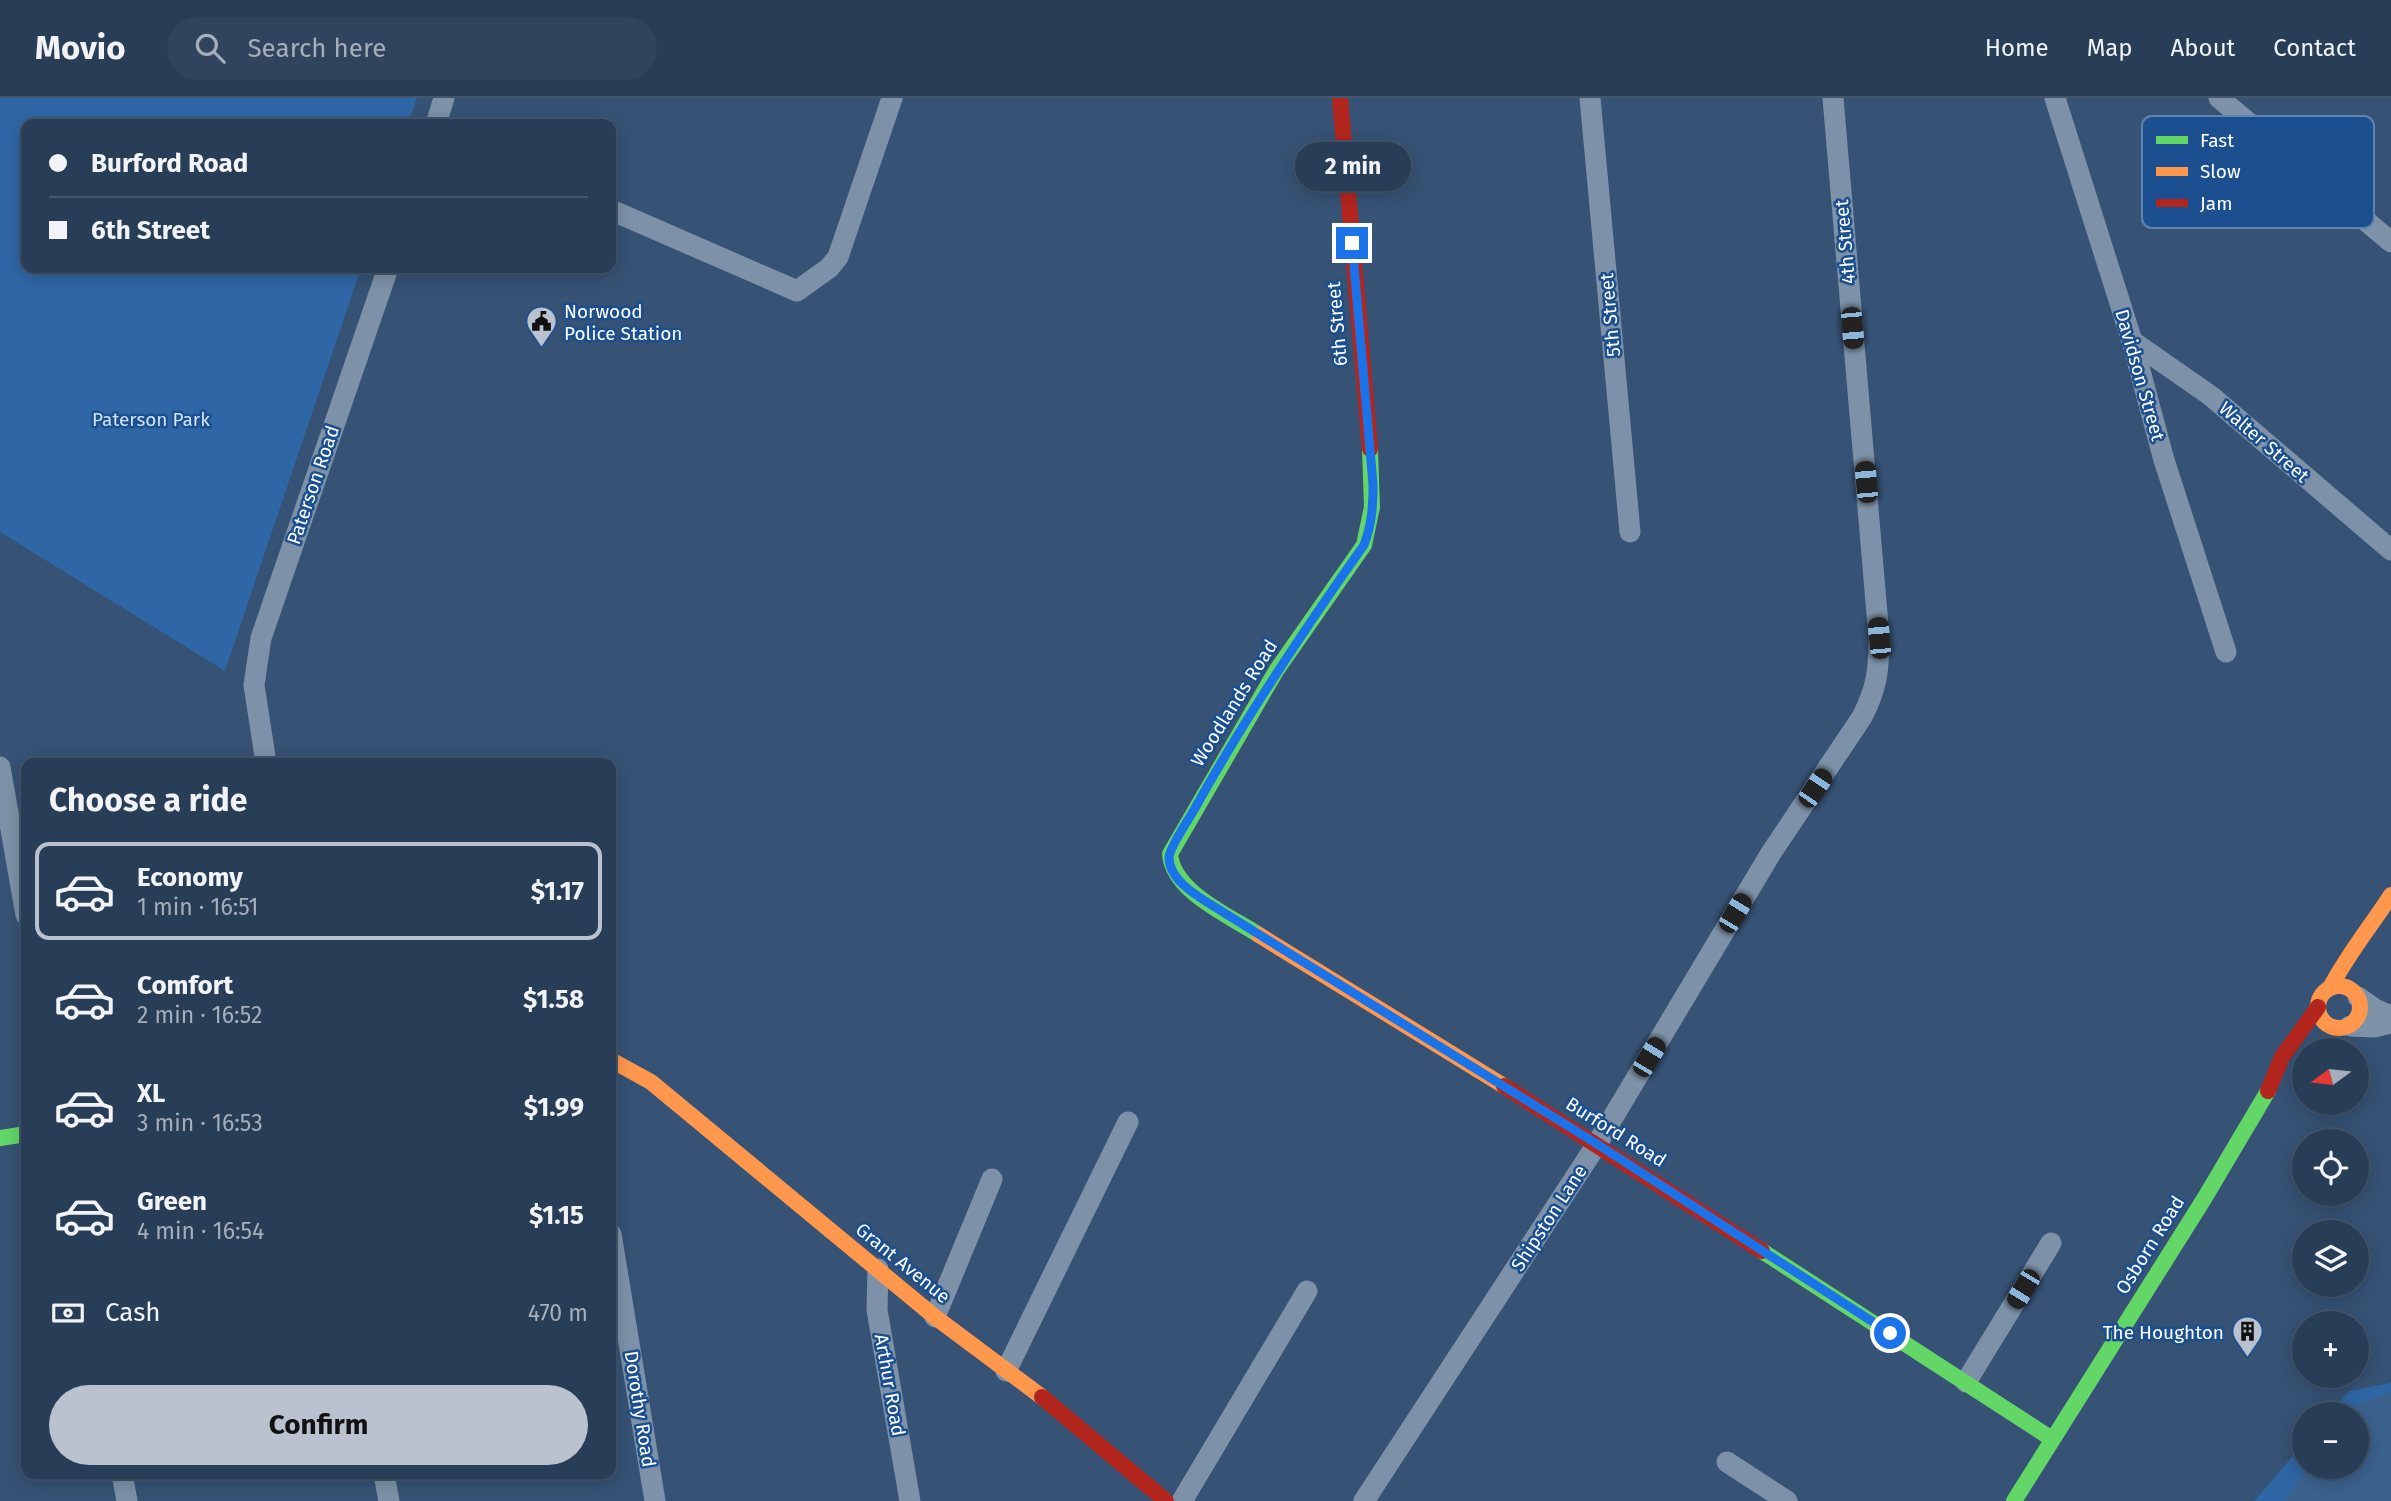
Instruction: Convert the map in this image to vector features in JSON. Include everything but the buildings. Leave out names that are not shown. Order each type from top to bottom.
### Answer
[{"type":"street","points":[[438,119],[444,98]]},
{"type":"street","points":[[616,212],[797,291],[829,268],[838,257],[891,98]]},
{"type":"street","name":"6th Street","points":[[1340,98],[1373,484],[1373,515],[1364,545]]},
{"type":"street","name":"5th Street","points":[[1590,98],[1630,532]]},
{"type":"street","name":"4th Street","points":[[1833,98],[1879,638]]},
{"type":"street","name":"Davidson Street","points":[[2055,98],[2132,341],[2164,460],[2225,653]]},
{"type":"street","points":[[2219,98],[2240,116]]},
{"type":"street","points":[[2374,228],[2391,242]]},
{"type":"street","name":"Paterson Road","points":[[265,758],[256,706],[256,664],[261,638],[386,273]]},
{"type":"street","name":"Walter Street","points":[[2132,341],[2211,396],[2391,550]]},
{"type":"street","name":"Woodlands Road","points":[[1170,854],[1276,671],[1364,545]]},
{"type":"street","name":"Shipston Lane","points":[[1364,1501],[1597,1144],[1771,853],[1862,717],[1873,695],[1880,668],[1879,638]]},
{"type":"street","points":[[0,767],[21,887]]},
{"type":"street","name":"Burford Road","points":[[1170,854],[1169,859],[1177,876],[1189,890],[1597,1144],[2052,1439]]},
{"type":"street","points":[[2391,895],[2360,942],[2343,962],[2330,988],[2321,996],[2318,1007],[2321,1018],[2329,1026],[2374,1027],[2391,1023]]},
{"type":"street","points":[[2326,1038],[2345,1027],[2360,1013],[2354,993],[2360,942]]},
{"type":"street","points":[[2330,988],[2340,986],[2391,1016]]},
{"type":"street","name":"Osborn Road","points":[[2014,1501],[2204,1199],[2274,1081],[2282,1057],[2318,1007]]},
{"type":"street","name":"Grant Avenue","points":[[616,1063],[651,1082],[935,1317],[1064,1414],[1166,1501]]},
{"type":"street","name":"Osborn Road","points":[[2274,1081],[2292,1066]]},
{"type":"street","points":[[1006,1371],[1128,1122]]},
{"type":"street","points":[[0,1138],[21,1135]]},
{"type":"street","points":[[935,1317],[992,1179]]},
{"type":"street","points":[[1966,1382],[2051,1243]]},
{"type":"street","name":"Dorothy Road","points":[[616,1264],[655,1501]]},
{"type":"street","name":"Arthur Road","points":[[878,1269],[877,1310],[910,1501]]},
{"type":"street","points":[[1182,1501],[1307,1292]]},
{"type":"street","points":[[1727,1462],[1787,1501]]},
{"type":"street","points":[[123,1479],[127,1501]]},
{"type":"street","points":[[385,1479],[388,1501]]},
{"type":"green space","name":"Paterson Park","points":[[0,98],[417,98],[410,119],[21,119],[21,273],[359,273],[225,671],[0,532]]},
{"type":"green space","points":[[2391,1383],[2391,1501],[2254,1501],[2292,1457],[2292,1479],[2369,1479],[2369,1402],[2339,1402],[2349,1391]]},
{"type":"shaded area","points":[[2391,1392],[2391,1501],[2286,1501],[2299,1479],[2369,1479],[2369,1402],[2363,1402]]},
{"type":"traffic: fast","points":[[1259,935],[1192,891],[1173,868],[1170,854],[1276,671],[1364,545],[1372,507],[1370,449]]},
{"type":"traffic: fast","points":[[2014,1501],[2204,1199],[2268,1091]]},
{"type":"traffic: fast","points":[[0,1138],[21,1135]]},
{"type":"traffic: fast","points":[[1762,1251],[2052,1439]]},
{"type":"traffic: slow","points":[[2330,988],[2351,952],[2391,895]]},
{"type":"traffic: slow","points":[[1259,935],[1504,1086]]},
{"type":"traffic: slow","points":[[2339,986],[2354,992],[2360,1007],[2354,1022],[2339,1028],[2324,1022],[2318,1007],[2324,992],[2339,986]]},
{"type":"traffic: slow","points":[[616,1063],[651,1082],[935,1317],[1042,1397]]},
{"type":"traffic: jam","points":[[1340,98],[1370,449]]},
{"type":"traffic: jam","points":[[2268,1091],[2282,1057],[2318,1007]]},
{"type":"traffic: jam","points":[[1504,1086],[1762,1251]]},
{"type":"traffic: jam","points":[[1042,1397],[1166,1501]]},
{"type":"place","name":"Norwood Police Station","points":[[541,349]]},
{"type":"place","name":"The Houghton","points":[[2247,1359]]},
{"type":"route","points":[[1352,243],[1373,484],[1373,515],[1369,531],[1364,545],[1276,671],[1207,787],[1170,854],[1172,867],[1189,890],[1210,904],[1597,1144],[1890,1333]]}]
